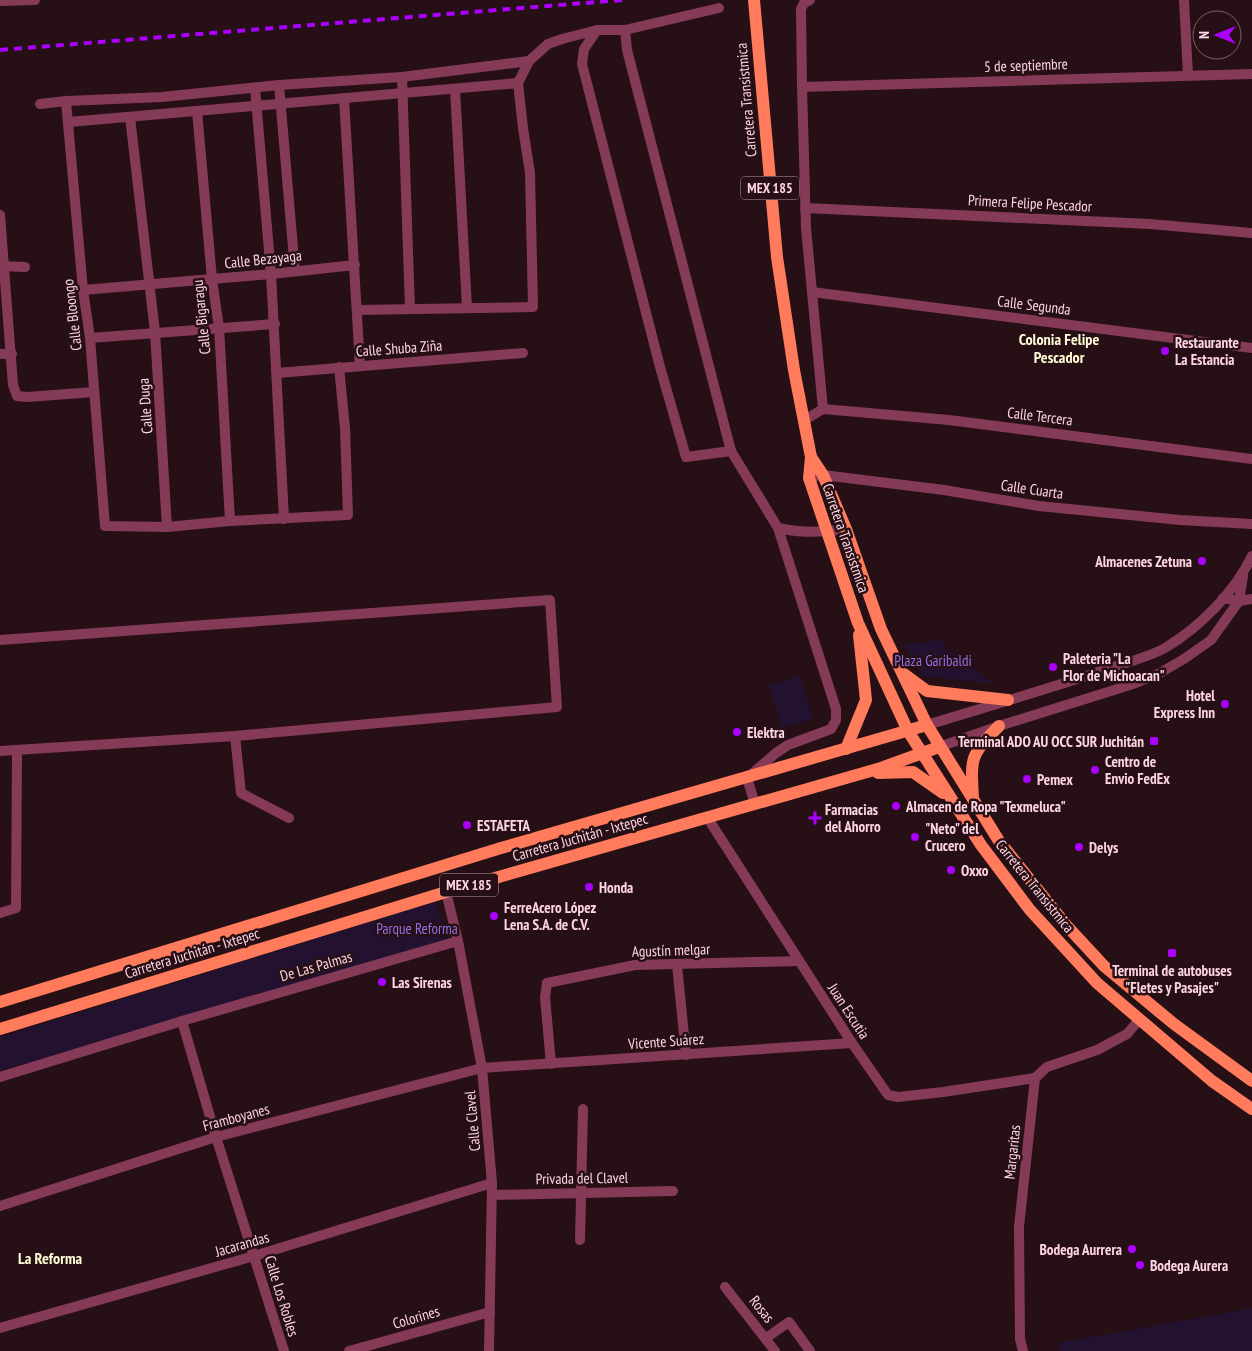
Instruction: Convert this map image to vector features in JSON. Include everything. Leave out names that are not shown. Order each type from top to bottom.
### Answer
[{"type":"main road","name":"Carretera Transistmica","points":[[754,2],[777,257],[803,422]]},
{"type":"main road","name":"MEX 185","points":[[803,422],[811,458]]},
{"type":"main road","name":"Carretera Transistmica","points":[[811,458],[824,475],[846,529],[881,629],[927,725],[939,748],[1000,841],[1066,925],[1104,966],[1174,1024],[1252,1081]]},
{"type":"main road","name":"Carretera Transistmica","points":[[811,458],[809,478],[858,623],[908,731],[981,845],[1030,910],[1098,983],[1212,1081],[1252,1109]]},
{"type":"main road","points":[[846,749],[866,700],[858,623]]},
{"type":"main road","points":[[902,672],[928,691],[1008,700]]},
{"type":"main road","name":"Carretera Juchitán - Ixtepec","points":[[0,1002],[501,848],[927,725]]},
{"type":"main road","points":[[973,799],[972,762],[978,747],[999,726]]},
{"type":"main road","name":"Carretera Juchitán - Ixtepec","points":[[0,1029],[446,892],[858,774],[939,748]]},
{"type":"main road","points":[[858,774],[913,772],[950,797]]},
{"type":"street","points":[[0,1],[35,0]]},
{"type":"street","points":[[803,422],[824,409],[805,208],[802,9],[804,3],[810,0]]},
{"type":"street","points":[[1184,0],[1188,75]]},
{"type":"street","points":[[356,310],[532,307],[530,173],[518,83],[529,61],[548,44],[562,39],[597,30],[626,30],[720,8]]},
{"type":"street","points":[[597,30],[584,49],[582,64],[660,367],[686,457],[731,451]]},
{"type":"street","points":[[626,30],[627,50],[731,451],[778,528],[836,709],[836,720],[831,729],[788,745],[747,778],[755,804]]},
{"type":"street","points":[[40,104],[66,101],[162,97],[279,85],[402,77],[529,61]]},
{"type":"street","name":"5 de septiembre","points":[[802,87],[1252,74]]},
{"type":"street","points":[[402,77],[410,309]]},
{"type":"street","points":[[69,122],[518,83]]},
{"type":"street","points":[[279,85],[295,270]]},
{"type":"street","points":[[255,88],[272,274],[284,519]]},
{"type":"street","points":[[455,89],[467,308]]},
{"type":"street","points":[[344,98],[360,366]]},
{"type":"street","name":"Calle Bloongo","points":[[66,101],[83,290],[90,338],[105,526],[167,527]]},
{"type":"street","name":"Calle Bigaragu","points":[[197,111],[212,279],[219,328],[230,521]]},
{"type":"street","name":"Calle Duga","points":[[130,116],[155,332],[167,527]]},
{"type":"street","name":"Primera Felipe Pescador","points":[[805,208],[1140,224],[1252,233]]},
{"type":"street","points":[[0,215],[2,266],[12,354],[13,385],[17,396],[27,397],[94,392]]},
{"type":"street","name":"Calle Bezayaga","points":[[83,290],[355,265]]},
{"type":"street","points":[[2,266],[25,267]]},
{"type":"street","name":"Calle Segunda","points":[[812,292],[1252,348]]},
{"type":"street","points":[[90,338],[275,324]]},
{"type":"street","name":"Calle Shuba Ziña","points":[[277,373],[523,353]]},
{"type":"street","points":[[0,354],[12,354]]},
{"type":"street","points":[[167,527],[230,521],[348,515],[345,428],[339,367]]},
{"type":"street","name":"Calle Tercera","points":[[824,409],[949,420],[1252,459]]},
{"type":"street","name":"Calle Cuarta","points":[[809,478],[824,475],[944,490],[1039,506],[1180,520],[1252,524]]},
{"type":"street","points":[[778,528],[805,533],[846,529]]},
{"type":"street","points":[[927,725],[1066,682],[1163,649],[1192,629],[1224,598],[1243,575],[1252,556]]},
{"type":"street","points":[[939,748],[999,726],[1130,685],[1158,674],[1211,640],[1239,601],[1243,575]]},
{"type":"street","points":[[1224,598],[1239,601],[1252,598]]},
{"type":"street","points":[[0,640],[550,600],[558,707],[235,736],[0,751]]},
{"type":"street","points":[[235,736],[241,793],[289,818]]},
{"type":"street","points":[[0,913],[16,908],[17,750]]},
{"type":"street","name":"Juan Escutia","points":[[707,817],[852,1043],[882,1088],[890,1096],[898,1097],[943,1092],[1035,1078]]},
{"type":"street","name":"Calle Clavel","points":[[446,892],[458,941],[482,1068],[492,1183],[489,1351]]},
{"type":"street","name":"De Las Palmas","points":[[0,1077],[182,1020],[458,941]]},
{"type":"street","name":"Agustín melgar","points":[[551,1064],[545,997],[547,983],[635,965],[799,961]]},
{"type":"street","points":[[677,965],[686,1055]]},
{"type":"street","name":"Calle Los Robles","points":[[182,1020],[216,1137],[284,1351]]},
{"type":"street","points":[[1035,1078],[1047,1067],[1097,1050],[1127,1034],[1139,1020]]},
{"type":"street","name":"Vicente Suárez","points":[[482,1068],[852,1043]]},
{"type":"street","name":"Framboyanes","points":[[0,1206],[216,1137],[482,1068]]},
{"type":"street","name":"Margaritas","points":[[1023,1351],[1020,1339],[1019,1228],[1035,1078]]},
{"type":"street","points":[[580,1240],[583,1109]]},
{"type":"street","name":"Jacarandas","points":[[0,1328],[254,1256],[492,1183]]},
{"type":"street","name":"Privada del Clavel","points":[[492,1195],[673,1191]]},
{"type":"street","name":"Rosas","points":[[725,1287],[775,1351]]},
{"type":"street","name":"Colorines","points":[[349,1351],[370,1348],[490,1312]]},
{"type":"street","name":"Rosas","points":[[766,1338],[789,1322],[810,1351]]},
{"type":"green space","name":"Plaza Garibaldi","points":[[944,640],[945,647],[995,684],[923,676],[904,644]]},
{"type":"green space","points":[[800,676],[813,719],[782,728],[769,685]]},
{"type":"green space","name":"Parque Reforma","points":[[436,901],[446,941],[0,1071],[0,1037]]},
{"type":"green space","points":[[1252,1308],[1252,1351],[1060,1351],[1058,1343]]},
{"type":"railway","points":[[0,50],[622,0]]},
{"type":"place","name":"Restaurante La Estancia","points":[[1165,351]]},
{"type":"place","name":"Almacenes Zetuna","points":[[1202,561]]},
{"type":"place","name":"Paleteria \"La Flor de Michoacan\"","points":[[1053,667]]},
{"type":"place","name":"Hotel Express Inn","points":[[1225,704]]},
{"type":"place","name":"Elektra","points":[[737,732]]},
{"type":"place","name":"Terminal ADO AU OCC SUR Juchitán","points":[[1154,741]]},
{"type":"place","name":"Centro de Envio FedEx","points":[[1095,770]]},
{"type":"place","name":"Pemex","points":[[1027,779]]},
{"type":"place","name":"Almacen de Ropa \"Texmeluca\"","points":[[896,806]]},
{"type":"place","name":"Farmacias del Ahorro","points":[[815,818]]},
{"type":"place","name":"ESTAFETA","points":[[467,825]]},
{"type":"place","name":"\"Neto\" del Crucero","points":[[915,837]]},
{"type":"place","name":"Delys","points":[[1079,847]]},
{"type":"place","name":"Oxxo","points":[[951,870]]},
{"type":"place","name":"Honda","points":[[589,887]]},
{"type":"place","name":"FerreAcero López Lena S.A. de C.V.","points":[[494,916]]},
{"type":"place","name":"Terminal de autobuses \"Fletes y Pasajes\"","points":[[1172,953]]},
{"type":"place","name":"Las Sirenas","points":[[382,982]]},
{"type":"place","name":"Bodega Aurrera","points":[[1132,1249]]},
{"type":"place","name":"Bodega Aurera","points":[[1140,1265]]},
{"type":"district","name":"Colonia Felipe Pescador","points":[[1059,348]]},
{"type":"district","name":"La Reforma","points":[[50,1258]]}]
